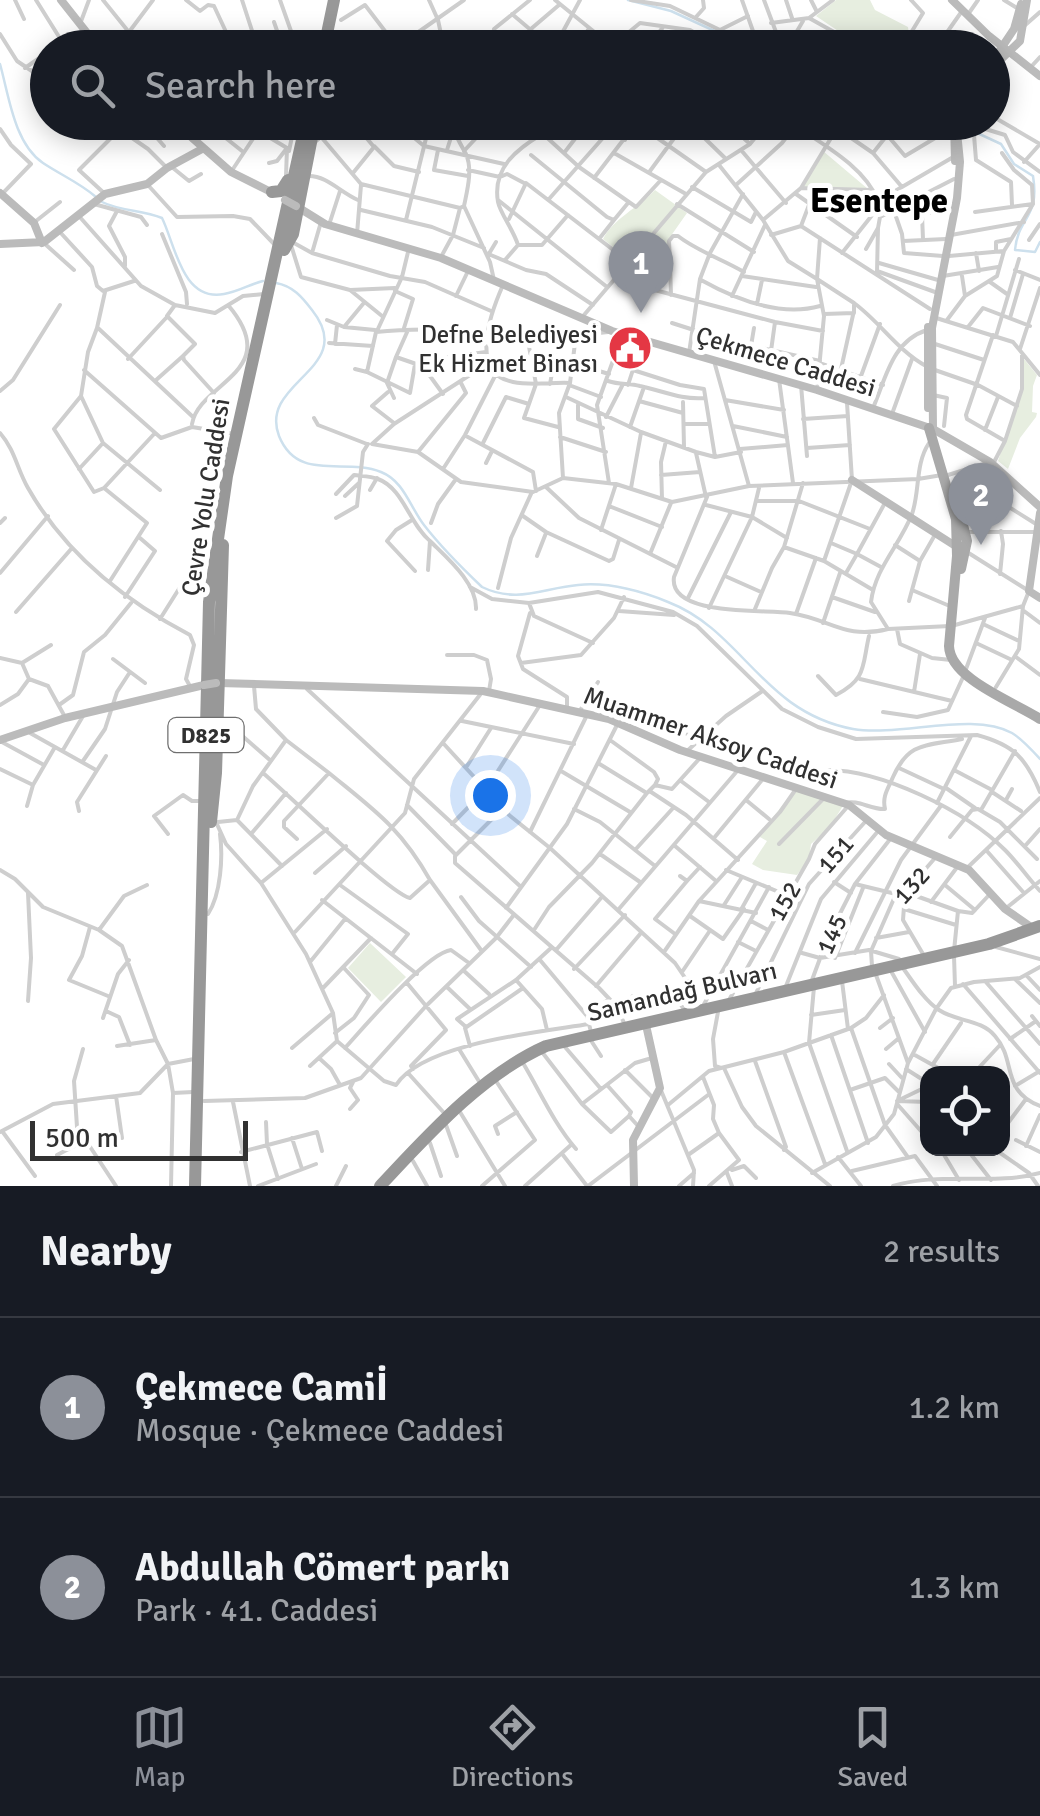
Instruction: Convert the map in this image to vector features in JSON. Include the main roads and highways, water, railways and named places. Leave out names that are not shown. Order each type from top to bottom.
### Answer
[{"type":"highway","points":[[331,30],[337,0]]},
{"type":"highway","points":[[287,201],[281,190],[302,140]]},
{"type":"highway","name":"Çevre Yolu Caddesi","points":[[201,1097],[203,804],[210,602],[235,434],[305,140]]},
{"type":"highway","points":[[282,246],[287,201],[306,172],[316,140]]},
{"type":"highway","name":"Çevre Yolu Caddesi","points":[[198,1186],[208,914],[216,824],[220,540],[270,292]]},
{"type":"highway","points":[[203,804],[207,588],[220,540]]},
{"type":"highway","points":[[206,685],[218,715],[216,824]]},
{"type":"highway","name":"Samandağ Bulvarı","points":[[898,968],[925,958],[996,947],[1038,929]]},
{"type":"highway","name":"Samandağ Bulvarı","points":[[380,1186],[489,1084],[532,1052],[590,1032],[898,968],[1038,929]]},
{"type":"highway","name":"Samandağ Bulvarı","points":[[489,1084],[542,1052],[590,1032],[646,1026],[874,972]]},
{"type":"highway","name":"Samandağ Bulvarı","points":[[388,1186],[452,1118]]},
{"type":"main road","points":[[935,435],[963,535],[952,607],[951,660],[1040,716]]},
{"type":"main road","points":[[945,475],[963,535],[952,626],[955,654],[965,672],[1040,716]]},
{"type":"waterway","points":[[628,0],[671,11],[712,30]]},
{"type":"waterway","points":[[0,64],[25,144],[43,163],[96,197]]},
{"type":"waterway","points":[[992,140],[1001,144],[1014,164],[1033,176],[1034,201],[1015,250],[1035,252],[1040,242]]},
{"type":"waterway","points":[[102,202],[162,218],[182,269],[198,289],[224,294],[263,281]]},
{"type":"waterway","points":[[276,283],[301,297],[323,330],[324,347],[317,361],[282,401],[276,417],[279,436],[287,450],[310,464],[367,468],[389,476],[431,533],[482,587],[519,595],[600,585],[647,594],[694,615],[774,689],[822,720],[872,731],[957,724],[996,727],[1016,735],[1040,759]]},
{"type":"place","name":"Çekmece Camiİ","points":[[641,313]]},
{"type":"place","name":"Defne Belediyesi Ek Hizmet Binası","points":[[630,348]]},
{"type":"place","name":"Abdullah Cömert parkı","points":[[981,545]]},
{"type":"district","name":"Esentepe","points":[[879,200]]}]
